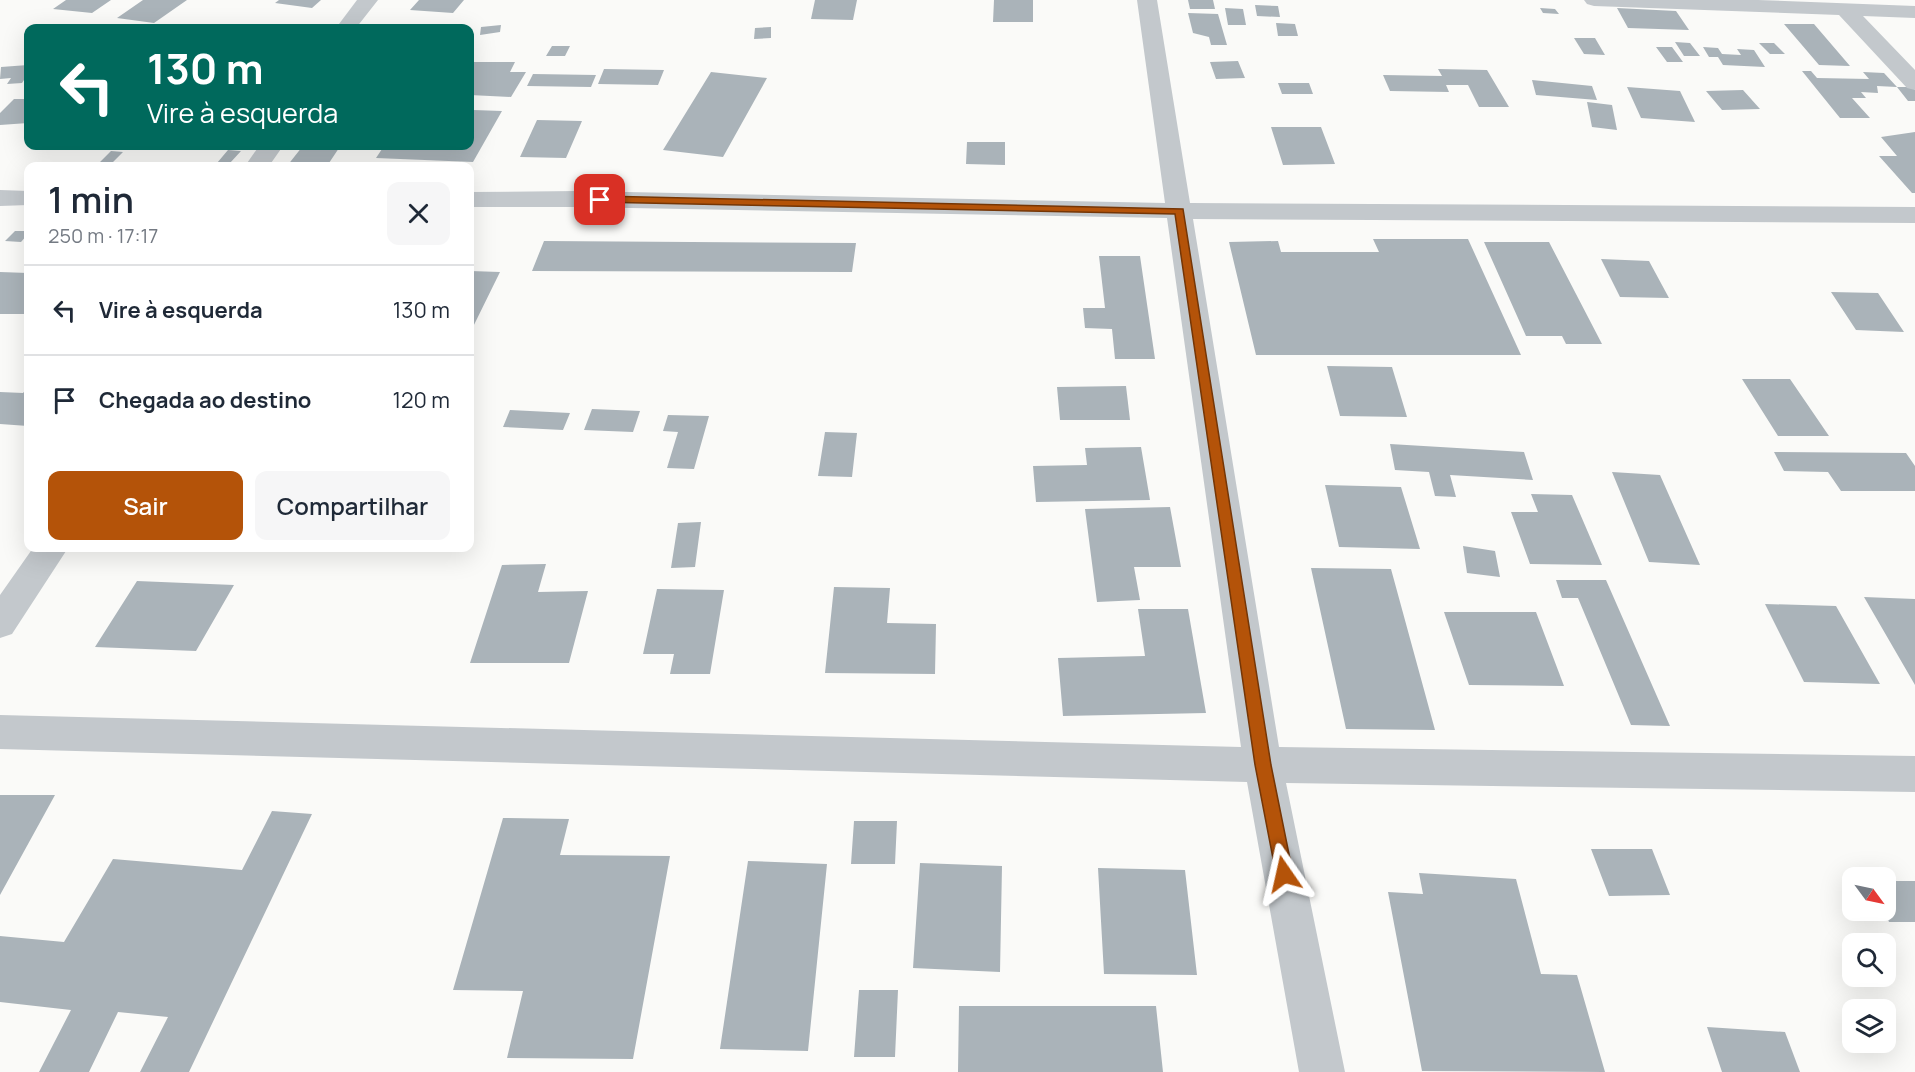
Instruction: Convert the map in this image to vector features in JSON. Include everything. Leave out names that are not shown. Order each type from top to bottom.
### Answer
[{"type":"street","points":[[349,24],[368,0]]},
{"type":"street","points":[[1146,0],[1263,765],[1322,1072]]},
{"type":"street","points":[[1594,0],[1915,12]]},
{"type":"street","points":[[1845,10],[1915,82]]},
{"type":"street","points":[[0,198],[24,198]]},
{"type":"street","points":[[474,200],[577,199],[1180,211],[1915,215]]},
{"type":"street","points":[[0,623],[48,552]]},
{"type":"street","points":[[0,732],[1263,765],[1915,774]]},
{"type":"building","points":[[66,0],[111,0],[92,13],[53,9]]},
{"type":"building","points":[[143,0],[187,0],[154,23],[117,18]]},
{"type":"building","points":[[279,0],[321,0],[312,8],[275,3]]},
{"type":"building","points":[[419,0],[464,0],[453,13],[410,10]]},
{"type":"building","points":[[815,0],[857,0],[853,20],[811,19]]},
{"type":"building","points":[[994,0],[1033,0],[1033,22],[993,22]]},
{"type":"building","points":[[1188,0],[1213,0],[1215,9],[1190,9]]},
{"type":"building","points":[[1255,5],[1278,6],[1280,17],[1257,16]]},
{"type":"building","points":[[1225,8],[1243,9],[1246,25],[1228,25]]},
{"type":"building","points":[[1540,8],[1555,9],[1559,14],[1543,13]]},
{"type":"building","points":[[1617,8],[1676,11],[1689,30],[1628,28]]},
{"type":"building","points":[[1188,13],[1218,14],[1227,45],[1211,45],[1209,37],[1193,33]]},
{"type":"building","points":[[1276,23],[1295,24],[1298,36],[1278,36]]},
{"type":"building","points":[[1784,24],[1814,24],[1850,66],[1819,65]]},
{"type":"building","points":[[501,25],[500,32],[480,35],[481,27]]},
{"type":"building","points":[[771,27],[771,38],[754,39],[755,28]]},
{"type":"building","points":[[1574,38],[1595,38],[1605,55],[1584,54]]},
{"type":"building","points":[[1675,42],[1690,43],[1700,56],[1684,56]]},
{"type":"building","points":[[1759,43],[1774,43],[1785,54],[1770,54]]},
{"type":"building","points":[[552,46],[570,46],[565,56],[546,56]]},
{"type":"building","points":[[1656,47],[1672,47],[1683,62],[1667,62]]},
{"type":"building","points":[[1703,47],[1718,48],[1722,54],[1741,55],[1737,49],[1754,50],[1765,67],[1723,65],[1718,57],[1709,57]]},
{"type":"building","points":[[1238,61],[1245,78],[1216,79],[1210,62]]},
{"type":"building","points":[[474,62],[515,62],[510,72],[526,72],[511,97],[474,95]]},
{"type":"building","points":[[24,65],[24,80],[22,83],[7,84],[11,78],[0,79],[1,67]]},
{"type":"building","points":[[604,69],[664,70],[658,85],[598,84]]},
{"type":"building","points":[[1438,69],[1487,70],[1509,107],[1479,107],[1468,85],[1446,85],[1449,92],[1390,91],[1383,75],[1442,76]]},
{"type":"building","points":[[1802,71],[1811,71],[1817,78],[1869,79],[1863,72],[1884,73],[1897,87],[1877,86],[1878,93],[1861,92],[1866,98],[1852,98],[1870,118],[1840,118]]},
{"type":"building","points":[[711,72],[767,78],[723,157],[663,150]]},
{"type":"building","points":[[533,74],[596,75],[591,87],[527,86]]},
{"type":"building","points":[[1532,80],[1592,86],[1597,100],[1536,95]]},
{"type":"building","points":[[1278,83],[1309,83],[1313,94],[1282,94]]},
{"type":"building","points":[[1627,87],[1680,91],[1695,122],[1641,118]]},
{"type":"building","points":[[1897,87],[1912,87],[1915,90],[1915,101],[1908,101]]},
{"type":"building","points":[[1743,90],[1760,109],[1722,110],[1706,91]]},
{"type":"building","points":[[14,99],[24,99],[24,123],[0,125],[0,113]]},
{"type":"building","points":[[1587,102],[1612,105],[1617,130],[1592,127]]},
{"type":"building","points":[[474,110],[502,111],[473,162],[376,158],[381,150],[474,150]]},
{"type":"building","points":[[537,120],[582,121],[566,158],[520,157]]},
{"type":"building","points":[[1271,127],[1321,127],[1335,164],[1283,165]]},
{"type":"building","points":[[1915,132],[1915,193],[1912,193],[1879,156],[1897,156],[1881,137]]},
{"type":"building","points":[[967,142],[1005,142],[1005,165],[966,164]]},
{"type":"building","points":[[228,150],[241,151],[231,162],[218,162]]},
{"type":"building","points":[[300,150],[338,150],[330,162],[290,162]]},
{"type":"building","points":[[111,151],[123,152],[113,162],[100,162]]},
{"type":"building","points":[[15,231],[24,231],[24,239],[21,242],[5,241]]},
{"type":"building","points":[[1373,239],[1468,239],[1521,355],[1256,355],[1229,242],[1278,241],[1281,252],[1379,252]]},
{"type":"building","points":[[544,241],[856,243],[852,272],[532,271]]},
{"type":"building","points":[[1484,242],[1549,242],[1602,344],[1566,344],[1562,336],[1526,336]]},
{"type":"building","points":[[1099,256],[1140,256],[1155,359],[1115,359],[1112,329],[1085,328],[1083,308],[1105,308]]},
{"type":"building","points":[[1601,259],[1649,261],[1669,298],[1620,297]]},
{"type":"building","points":[[474,271],[500,272],[474,325]]},
{"type":"building","points":[[0,272],[24,273],[24,314],[0,314]]},
{"type":"building","points":[[1831,292],[1878,293],[1904,332],[1856,330]]},
{"type":"building","points":[[1327,366],[1392,367],[1407,417],[1340,416]]},
{"type":"building","points":[[1742,379],[1790,379],[1829,436],[1778,436]]},
{"type":"building","points":[[1126,386],[1130,420],[1060,420],[1057,387]]},
{"type":"building","points":[[0,392],[23,393],[24,426],[0,424]]},
{"type":"building","points":[[592,409],[640,411],[633,432],[584,430]]},
{"type":"building","points":[[510,410],[570,413],[563,430],[503,427]]},
{"type":"building","points":[[668,415],[709,416],[694,469],[667,468],[678,432],[663,431]]},
{"type":"building","points":[[825,432],[857,433],[852,477],[818,476]]},
{"type":"building","points":[[1390,444],[1524,452],[1533,480],[1450,475],[1456,497],[1435,496],[1429,472],[1395,470]]},
{"type":"building","points":[[1141,447],[1150,500],[1036,502],[1033,466],[1087,465],[1085,448]]},
{"type":"building","points":[[1774,452],[1906,453],[1915,466],[1915,491],[1841,491],[1828,472],[1784,471]]},
{"type":"building","points":[[1612,472],[1660,475],[1700,565],[1649,562]]},
{"type":"building","points":[[1325,485],[1401,487],[1420,549],[1339,547]]},
{"type":"building","points":[[1531,494],[1572,495],[1602,565],[1530,564],[1511,512],[1538,512]]},
{"type":"building","points":[[1170,507],[1181,567],[1134,567],[1140,600],[1097,602],[1085,509]]},
{"type":"building","points":[[701,522],[695,567],[671,568],[678,523]]},
{"type":"building","points":[[1463,546],[1495,551],[1500,577],[1467,573]]},
{"type":"building","points":[[546,564],[538,592],[588,591],[569,663],[470,663],[502,565]]},
{"type":"building","points":[[1311,568],[1391,569],[1435,730],[1346,729]]},
{"type":"building","points":[[1556,580],[1606,580],[1670,726],[1631,725],[1578,598],[1562,598]]},
{"type":"building","points":[[137,581],[234,585],[196,651],[95,647]]},
{"type":"building","points":[[834,587],[890,588],[887,623],[936,624],[935,674],[825,673]]},
{"type":"building","points":[[657,589],[724,590],[710,674],[670,674],[674,654],[643,654]]},
{"type":"building","points":[[1864,597],[1915,599],[1915,685]]},
{"type":"building","points":[[1765,604],[1836,606],[1880,684],[1804,682]]},
{"type":"building","points":[[1138,609],[1188,609],[1206,713],[1063,716],[1058,658],[1145,656]]},
{"type":"building","points":[[1444,612],[1536,612],[1564,686],[1469,685]]},
{"type":"building","points":[[0,795],[55,795],[0,895]]},
{"type":"building","points":[[272,811],[312,814],[189,1072],[140,1072],[168,1017],[118,1012],[89,1072],[39,1072],[71,1010],[0,1002],[0,936],[64,942],[113,859],[242,870]]},
{"type":"building","points":[[503,818],[569,819],[560,855],[670,856],[633,1059],[507,1058],[523,991],[453,990]]},
{"type":"building","points":[[854,821],[897,821],[895,864],[851,864]]},
{"type":"building","points":[[1591,849],[1652,849],[1670,895],[1609,896]]},
{"type":"building","points":[[748,861],[827,864],[808,1051],[720,1049]]},
{"type":"building","points":[[920,863],[1002,866],[1000,972],[913,968]]},
{"type":"building","points":[[1098,868],[1185,870],[1197,975],[1104,974]]},
{"type":"building","points":[[1419,873],[1516,879],[1541,974],[1577,975],[1605,1072],[1422,1071],[1388,892],[1423,894]]},
{"type":"building","points":[[1896,881],[1915,881],[1915,922],[1889,922],[1896,921]]},
{"type":"building","points":[[859,990],[898,990],[895,1057],[854,1057]]},
{"type":"building","points":[[959,1006],[1156,1006],[1163,1072],[958,1072]]},
{"type":"building","points":[[1707,1027],[1785,1032],[1800,1072],[1722,1072]]},
{"type":"route","points":[[600,200],[1180,211],[1263,765],[1284,874]]}]
